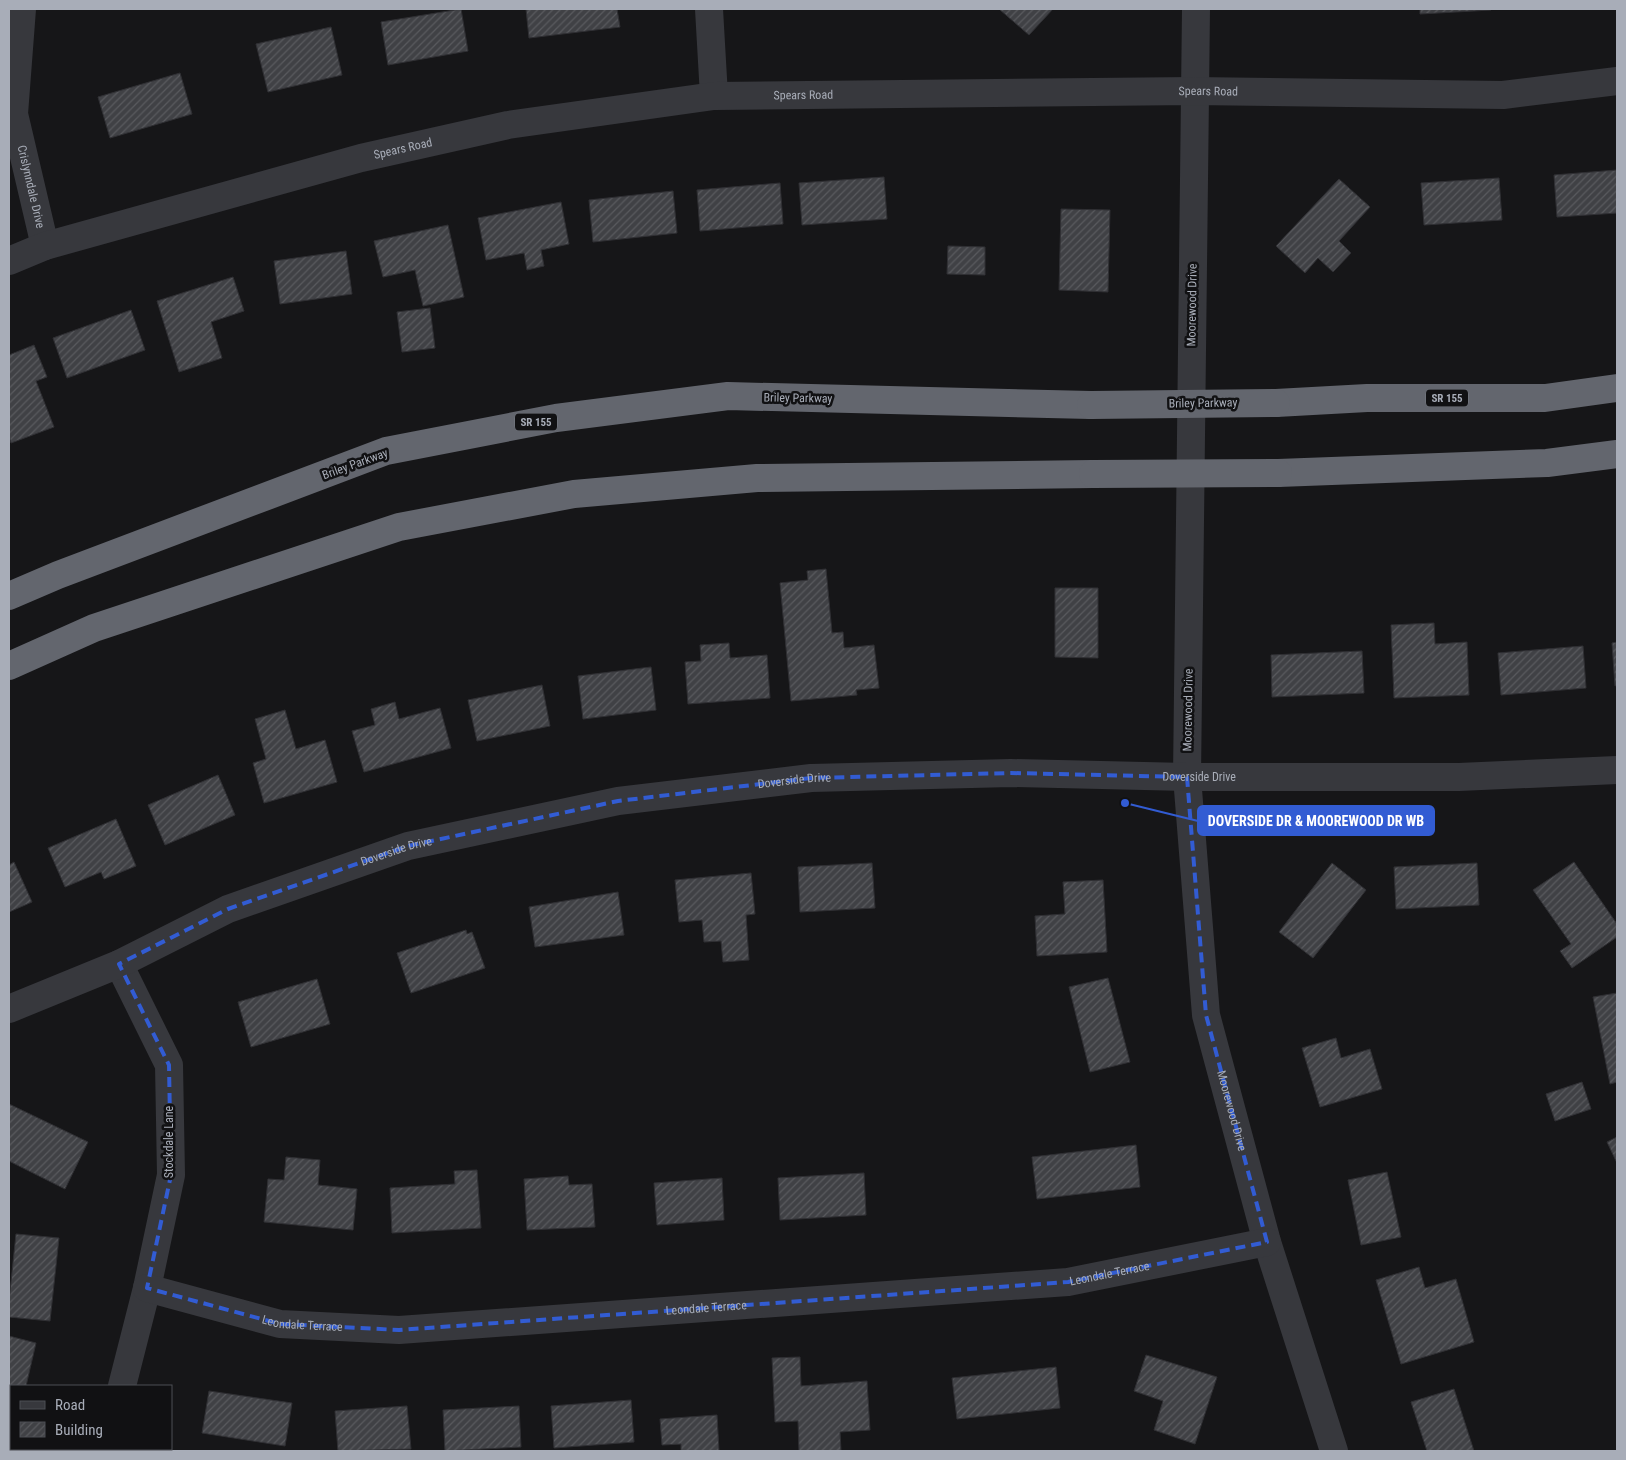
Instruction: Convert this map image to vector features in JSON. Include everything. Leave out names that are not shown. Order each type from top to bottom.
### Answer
[{"type":"highway","name":"Briley Parkway","points":[[9,596],[58,575],[386,451],[556,418],[728,396],[1091,404],[1276,403],[1367,398],[1545,398],[1617,388]]},
{"type":"highway","points":[[9,666],[94,628],[400,527],[574,494],[757,478],[1278,473],[1547,464],[1617,454]]},
{"type":"street","name":"Crislynndale Drive","points":[[22,9],[14,114],[46,246]]},
{"type":"street","points":[[709,9],[714,96]]},
{"type":"street","name":"Moorewood Drive","points":[[1196,9],[1187,777],[1206,1015],[1267,1242],[1334,1451]]},
{"type":"street","name":"Spears Road","points":[[9,262],[46,246],[361,158],[508,125],[714,96],[1194,91],[1503,95],[1617,81]]},
{"type":"street","name":"Doverside Drive","points":[[9,1009],[119,964],[228,909],[408,846],[618,802],[811,778],[1011,773],[1187,777],[1458,777],[1617,770]]},
{"type":"street","name":"Stockdale Lane","points":[[119,964],[169,1065],[171,1175],[122,1385]]},
{"type":"street","name":"Leondale Terrace","points":[[146,1288],[280,1324],[399,1330],[1068,1282],[1267,1242]]},
{"type":"highlighted area","points":[[1011,773],[1187,777],[1206,1015],[1267,1242],[1068,1282],[399,1330],[280,1324],[147,1288],[171,1175],[169,1065],[119,964],[228,909],[408,846],[618,801],[811,778]]},
{"type":"building","points":[[461,9],[468,51],[388,65],[381,22]]},
{"type":"building","points":[[526,9],[617,9],[620,27],[529,38]]},
{"type":"building","points":[[999,9],[1053,9],[1029,35]]},
{"type":"building","points":[[1420,9],[1491,9],[1491,10],[1420,14]]},
{"type":"building","points":[[331,27],[342,75],[268,92],[256,44]]},
{"type":"building","points":[[180,73],[192,114],[110,138],[98,97]]},
{"type":"building","points":[[1617,170],[1617,213],[1557,217],[1554,175]]},
{"type":"building","points":[[884,177],[887,219],[802,225],[799,183]]},
{"type":"building","points":[[1499,178],[1502,220],[1424,225],[1421,183]]},
{"type":"building","points":[[1339,179],[1370,207],[1339,241],[1351,253],[1333,272],[1318,258],[1305,273],[1276,246]]},
{"type":"building","points":[[780,183],[783,224],[700,231],[697,190]]},
{"type":"building","points":[[673,191],[677,233],[593,242],[589,200]]},
{"type":"building","points":[[561,202],[569,244],[541,250],[544,266],[527,270],[524,253],[486,260],[478,218]]},
{"type":"building","points":[[1061,209],[1110,210],[1108,292],[1059,290]]},
{"type":"building","points":[[448,225],[464,297],[423,306],[415,270],[383,277],[374,241]]},
{"type":"building","points":[[948,246],[985,247],[985,275],[947,274]]},
{"type":"building","points":[[346,251],[352,294],[280,304],[274,261]]},
{"type":"building","points":[[233,277],[244,311],[211,322],[222,358],[179,372],[157,301]]},
{"type":"building","points":[[430,308],[435,348],[402,352],[397,312]]},
{"type":"building","points":[[131,310],[145,350],[67,378],[53,338]]},
{"type":"building","points":[[34,345],[47,377],[36,381],[54,427],[11,443],[9,436],[9,355]]},
{"type":"building","points":[[826,569],[832,633],[843,632],[844,648],[874,645],[879,688],[856,690],[857,695],[791,701],[780,583],[808,580],[807,571]]},
{"type":"building","points":[[1055,588],[1098,588],[1098,658],[1055,657]]},
{"type":"building","points":[[1434,623],[1435,644],[1467,642],[1469,695],[1394,698],[1391,625]]},
{"type":"building","points":[[1617,642],[1617,685],[1615,686],[1612,643]]},
{"type":"building","points":[[729,643],[730,658],[767,655],[770,698],[688,704],[685,662],[701,661],[700,645]]},
{"type":"building","points":[[1583,646],[1586,688],[1501,695],[1498,653]]},
{"type":"building","points":[[1362,651],[1364,693],[1272,697],[1271,655]]},
{"type":"building","points":[[651,667],[656,710],[583,719],[578,676]]},
{"type":"building","points":[[542,685],[550,726],[477,741],[468,700]]},
{"type":"building","points":[[395,702],[399,719],[440,708],[451,748],[364,772],[352,731],[375,725],[371,709]]},
{"type":"building","points":[[285,710],[296,749],[325,740],[337,782],[264,803],[253,763],[266,759],[255,719]]},
{"type":"building","points":[[218,775],[235,815],[165,845],[148,805]]},
{"type":"building","points":[[116,819],[136,866],[104,879],[101,872],[65,887],[48,848]]},
{"type":"building","points":[[14,862],[32,902],[9,912],[9,865]]},
{"type":"building","points":[[1574,862],[1617,924],[1617,937],[1572,968],[1560,951],[1571,944],[1533,890]]},
{"type":"building","points":[[872,863],[875,908],[800,912],[798,867]]},
{"type":"building","points":[[1332,863],[1366,890],[1313,958],[1279,932]]},
{"type":"building","points":[[1477,863],[1479,905],[1396,909],[1394,867]]},
{"type":"building","points":[[751,873],[755,914],[746,915],[749,960],[723,962],[721,941],[704,942],[702,920],[679,922],[675,880]]},
{"type":"building","points":[[1103,880],[1107,952],[1037,956],[1035,916],[1065,914],[1063,882]]},
{"type":"building","points":[[618,892],[624,935],[535,947],[529,907]]},
{"type":"building","points":[[466,930],[467,934],[472,932],[485,968],[411,993],[397,953]]},
{"type":"building","points":[[1108,978],[1130,1062],[1090,1072],[1069,987]]},
{"type":"building","points":[[317,979],[330,1024],[251,1047],[238,1002]]},
{"type":"building","points":[[1617,993],[1617,1082],[1610,1084],[1593,997]]},
{"type":"building","points":[[1336,1038],[1341,1058],[1370,1049],[1382,1089],[1320,1107],[1302,1048]]},
{"type":"building","points":[[1582,1082],[1591,1109],[1555,1121],[1546,1094]]},
{"type":"building","points":[[9,1104],[88,1142],[65,1189],[9,1161]]},
{"type":"building","points":[[1617,1137],[1617,1163],[1607,1142]]},
{"type":"building","points":[[1136,1145],[1140,1187],[1037,1199],[1032,1157]]},
{"type":"building","points":[[286,1157],[320,1160],[318,1185],[357,1189],[353,1230],[264,1222],[268,1179],[284,1180]]},
{"type":"building","points":[[477,1170],[481,1228],[392,1233],[390,1188],[455,1184],[454,1171]]},
{"type":"building","points":[[1387,1172],[1401,1237],[1361,1245],[1348,1180]]},
{"type":"building","points":[[864,1173],[866,1215],[780,1220],[778,1178]]},
{"type":"building","points":[[568,1176],[569,1185],[592,1184],[595,1227],[527,1230],[524,1179]]},
{"type":"building","points":[[722,1178],[724,1220],[657,1225],[654,1183]]},
{"type":"building","points":[[16,1234],[59,1238],[50,1321],[9,1317]]},
{"type":"building","points":[[1419,1267],[1425,1288],[1456,1279],[1474,1342],[1401,1364],[1376,1280]]},
{"type":"building","points":[[9,1336],[36,1343],[26,1385],[10,1385],[9,1428]]},
{"type":"building","points":[[1146,1355],[1217,1377],[1195,1444],[1154,1430],[1163,1401],[1134,1391]]},
{"type":"building","points":[[800,1357],[801,1386],[867,1381],[870,1430],[840,1432],[841,1451],[799,1451],[798,1421],[775,1422],[772,1358]]},
{"type":"building","points":[[1056,1367],[1060,1408],[957,1419],[952,1378]]},
{"type":"building","points":[[1454,1389],[1474,1451],[1427,1451],[1411,1402]]},
{"type":"building","points":[[209,1391],[292,1403],[285,1446],[202,1433]]},
{"type":"building","points":[[631,1400],[634,1442],[554,1448],[551,1406]]},
{"type":"building","points":[[407,1406],[411,1449],[338,1451],[335,1411]]},
{"type":"building","points":[[519,1406],[521,1447],[445,1451],[443,1410]]},
{"type":"building","points":[[717,1415],[719,1451],[681,1451],[681,1444],[662,1445],[660,1419]]},
{"type":"place","name":"DOVERSIDE DR & MOOREWOOD DR WB","points":[[1125,803]]}]
